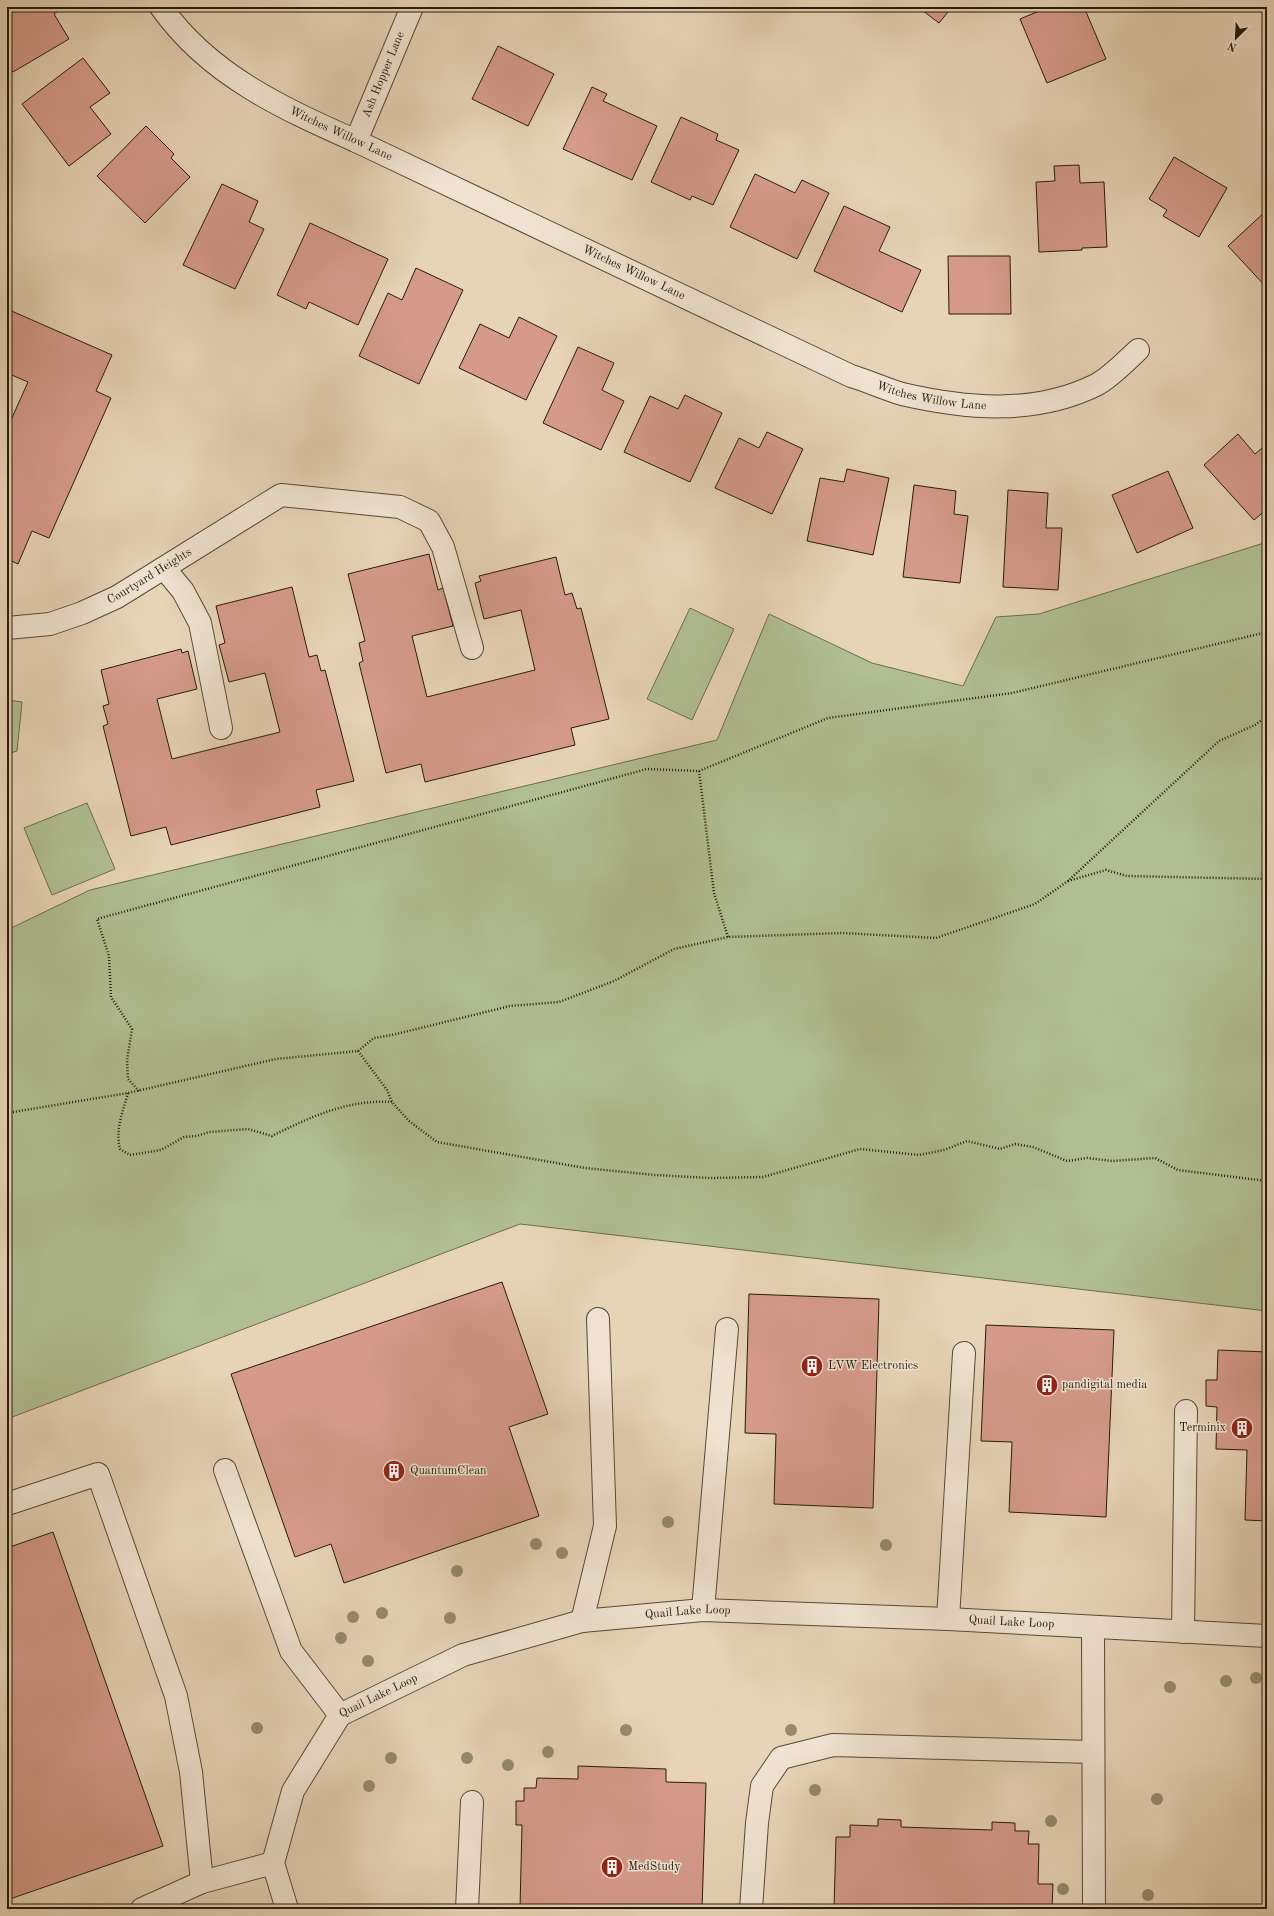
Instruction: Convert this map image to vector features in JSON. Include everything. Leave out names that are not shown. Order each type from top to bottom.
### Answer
[{"type":"street","name":"Witches Willow Lane","points":[[161,7],[193,44],[224,71],[256,93],[294,114],[356,141],[851,376],[901,393],[961,405],[1012,407],[1055,401],[1097,384],[1138,350]]},
{"type":"street","name":"Ash Hopper Lane","points":[[356,141],[412,7]]},
{"type":"street","name":"Courtyard Heights","points":[[7,628],[50,624],[82,613],[117,596],[281,495],[400,507],[429,521],[442,547],[472,648]]},
{"type":"street","points":[[164,568],[183,591],[200,623],[221,728]]},
{"type":"street","points":[[582,1621],[605,1526],[598,1319]]},
{"type":"street","points":[[703,1610],[727,1329]]},
{"type":"street","points":[[948,1619],[964,1353]]},
{"type":"street","points":[[1183,1632],[1186,1411]]},
{"type":"street","points":[[225,1470],[291,1651],[340,1715]]},
{"type":"street","points":[[7,1504],[98,1474],[176,1696],[191,1772],[202,1882]]},
{"type":"street","name":"Quail Lake Loop","points":[[273,1863],[293,1791],[340,1715],[463,1654],[582,1621],[703,1610],[948,1619],[1093,1628],[1267,1636]]},
{"type":"street","points":[[1093,1628],[1094,1909]]},
{"type":"street","points":[[752,1909],[757,1822],[762,1786],[781,1758],[833,1745],[1093,1752]]},
{"type":"street","points":[[467,1909],[472,1802]]},
{"type":"street","points":[[142,1909],[202,1882],[273,1863],[287,1909]]},
{"type":"path","points":[[139,1091],[128,1079],[127,1060],[132,1029],[111,997],[109,956],[97,919],[647,769],[699,771],[828,718],[1012,693],[1267,632]]},
{"type":"path","points":[[7,1114],[139,1091],[276,1059],[358,1051],[374,1038],[392,1035],[510,1006],[559,1002],[614,981],[674,949],[728,938],[842,933],[936,938],[1035,904],[1068,881],[1219,741],[1255,725],[1267,716]]},
{"type":"path","points":[[699,771],[714,893],[728,938]]},
{"type":"path","points":[[1068,881],[1106,870],[1127,876],[1267,879]]},
{"type":"path","points":[[358,1051],[387,1090],[392,1102],[409,1121],[437,1142],[585,1168],[655,1175],[710,1178],[763,1177],[860,1149],[919,1155],[944,1150],[966,1141],[1000,1149],[1015,1144],[1033,1147],[1067,1161],[1087,1158],[1112,1161],[1155,1158],[1178,1170],[1267,1181]]},
{"type":"path","points":[[128,1093],[118,1127],[118,1139],[120,1149],[130,1155],[161,1150],[184,1137],[197,1136],[209,1132],[248,1128],[260,1134],[272,1136],[299,1123],[351,1104],[392,1102]]},
{"type":"green space","points":[[1267,542],[1267,1311],[520,1224],[7,1419],[7,930],[90,890],[717,740],[769,614],[872,663],[963,686],[996,617],[1039,614]]},
{"type":"green space","points":[[690,608],[734,629],[692,720],[647,699]]},
{"type":"green space","points":[[7,700],[22,702],[17,751],[7,754]]},
{"type":"green space","points":[[87,803],[115,869],[52,895],[24,828]]},
{"type":"building","points":[[7,7],[56,7],[58,11],[54,14],[69,39],[13,72],[7,62]]},
{"type":"building","points":[[918,7],[952,7],[939,23]]},
{"type":"building","points":[[1043,7],[1084,7],[1106,59],[1047,83],[1020,19],[1044,9]]},
{"type":"building","points":[[1166,7],[1179,7],[1177,12]]},
{"type":"building","points":[[498,46],[554,74],[528,126],[472,99]]},
{"type":"building","points":[[83,58],[110,93],[90,107],[111,134],[69,166],[22,104]]},
{"type":"building","points":[[592,87],[607,94],[603,101],[657,126],[632,180],[563,149]]},
{"type":"building","points":[[681,117],[718,134],[716,140],[739,150],[713,205],[692,196],[690,200],[651,182]]},
{"type":"building","points":[[146,126],[174,154],[171,158],[190,177],[145,223],[97,176]]},
{"type":"building","points":[[1174,157],[1227,188],[1199,237],[1163,216],[1167,210],[1149,199]]},
{"type":"building","points":[[1079,165],[1080,183],[1104,182],[1107,247],[1039,252],[1036,182],[1055,181],[1054,166]]},
{"type":"building","points":[[755,174],[795,193],[802,180],[829,193],[797,259],[730,227]]},
{"type":"building","points":[[222,184],[258,201],[249,222],[264,229],[235,289],[183,265]]},
{"type":"building","points":[[844,206],[890,227],[879,251],[921,270],[902,312],[814,271]]},
{"type":"building","points":[[1267,210],[1267,288],[1228,246]]},
{"type":"building","points":[[310,223],[388,259],[358,325],[309,302],[306,309],[277,295]]},
{"type":"building","points":[[948,256],[1010,256],[1011,314],[949,314]]},
{"type":"building","points":[[416,268],[463,290],[419,384],[359,356],[388,293],[402,300]]},
{"type":"building","points":[[7,309],[112,355],[96,391],[111,398],[49,538],[32,531],[18,564],[7,559],[7,429],[28,382],[7,373]]},
{"type":"building","points":[[519,317],[557,336],[526,400],[459,368],[480,324],[509,338]]},
{"type":"building","points":[[578,347],[614,363],[602,390],[624,401],[601,450],[543,423]]},
{"type":"building","points":[[685,395],[722,413],[690,482],[624,452],[650,396],[678,409]]},
{"type":"building","points":[[767,432],[803,449],[772,514],[715,488],[739,438],[759,448]]},
{"type":"building","points":[[1238,434],[1255,454],[1267,444],[1267,509],[1254,520],[1204,465]]},
{"type":"building","points":[[847,469],[889,478],[873,555],[807,541],[820,478],[844,482]]},
{"type":"building","points":[[1168,471],[1193,528],[1137,553],[1112,495]]},
{"type":"building","points":[[914,485],[956,491],[954,514],[968,516],[960,583],[903,577]]},
{"type":"building","points":[[1008,490],[1048,493],[1046,528],[1062,528],[1058,590],[1003,587]]},
{"type":"building","points":[[429,554],[438,590],[443,588],[453,626],[412,636],[427,697],[535,670],[521,610],[484,619],[475,583],[481,581],[479,576],[556,557],[565,595],[572,593],[577,609],[581,608],[609,719],[571,728],[575,745],[425,782],[421,764],[386,773],[359,663],[363,661],[359,643],[365,641],[348,574]]},
{"type":"building","points":[[292,587],[309,657],[317,655],[321,671],[325,670],[354,781],[316,790],[320,807],[171,845],[166,827],[131,836],[103,726],[108,724],[103,706],[109,704],[101,670],[181,649],[182,653],[188,651],[197,689],[157,699],[172,759],[280,732],[265,673],[229,682],[219,645],[225,643],[216,606]]},
{"type":"building","name":"QuantumClean","points":[[502,1282],[548,1414],[509,1427],[539,1516],[344,1583],[331,1544],[295,1557],[231,1374]]},
{"type":"building","name":"LVW Electronics","points":[[749,1294],[879,1299],[873,1508],[774,1504],[776,1434],[745,1433]]},
{"type":"building","name":"pandigital media","points":[[986,1325],[1114,1330],[1106,1517],[1009,1512],[1012,1442],[981,1441]]},
{"type":"building","name":"Terminix","points":[[1218,1350],[1267,1352],[1267,1521],[1245,1520],[1247,1450],[1216,1449],[1217,1407],[1206,1406],[1206,1380],[1217,1380]]},
{"type":"building","points":[[53,1532],[163,1846],[7,1900],[7,1548]]},
{"type":"building","name":"MedStudy","points":[[578,1766],[666,1769],[666,1782],[706,1783],[702,1909],[513,1909],[520,1908],[522,1825],[516,1825],[516,1801],[524,1801],[524,1788],[536,1788],[537,1778],[578,1779]]},
{"type":"building","points":[[878,1819],[901,1820],[901,1827],[992,1830],[992,1822],[1015,1823],[1015,1831],[1029,1831],[1028,1844],[1039,1844],[1038,1884],[1053,1884],[1052,1909],[834,1909],[836,1837],[850,1837],[850,1825],[878,1826]]},
{"type":"place","name":"LVW Electronics","points":[[812,1366]]},
{"type":"place","name":"pandigital media","points":[[1047,1385]]},
{"type":"place","name":"Terminix","points":[[1242,1428]]},
{"type":"place","name":"QuantumClean","points":[[394,1471]]},
{"type":"place","name":"MedStudy","points":[[612,1867]]}]
